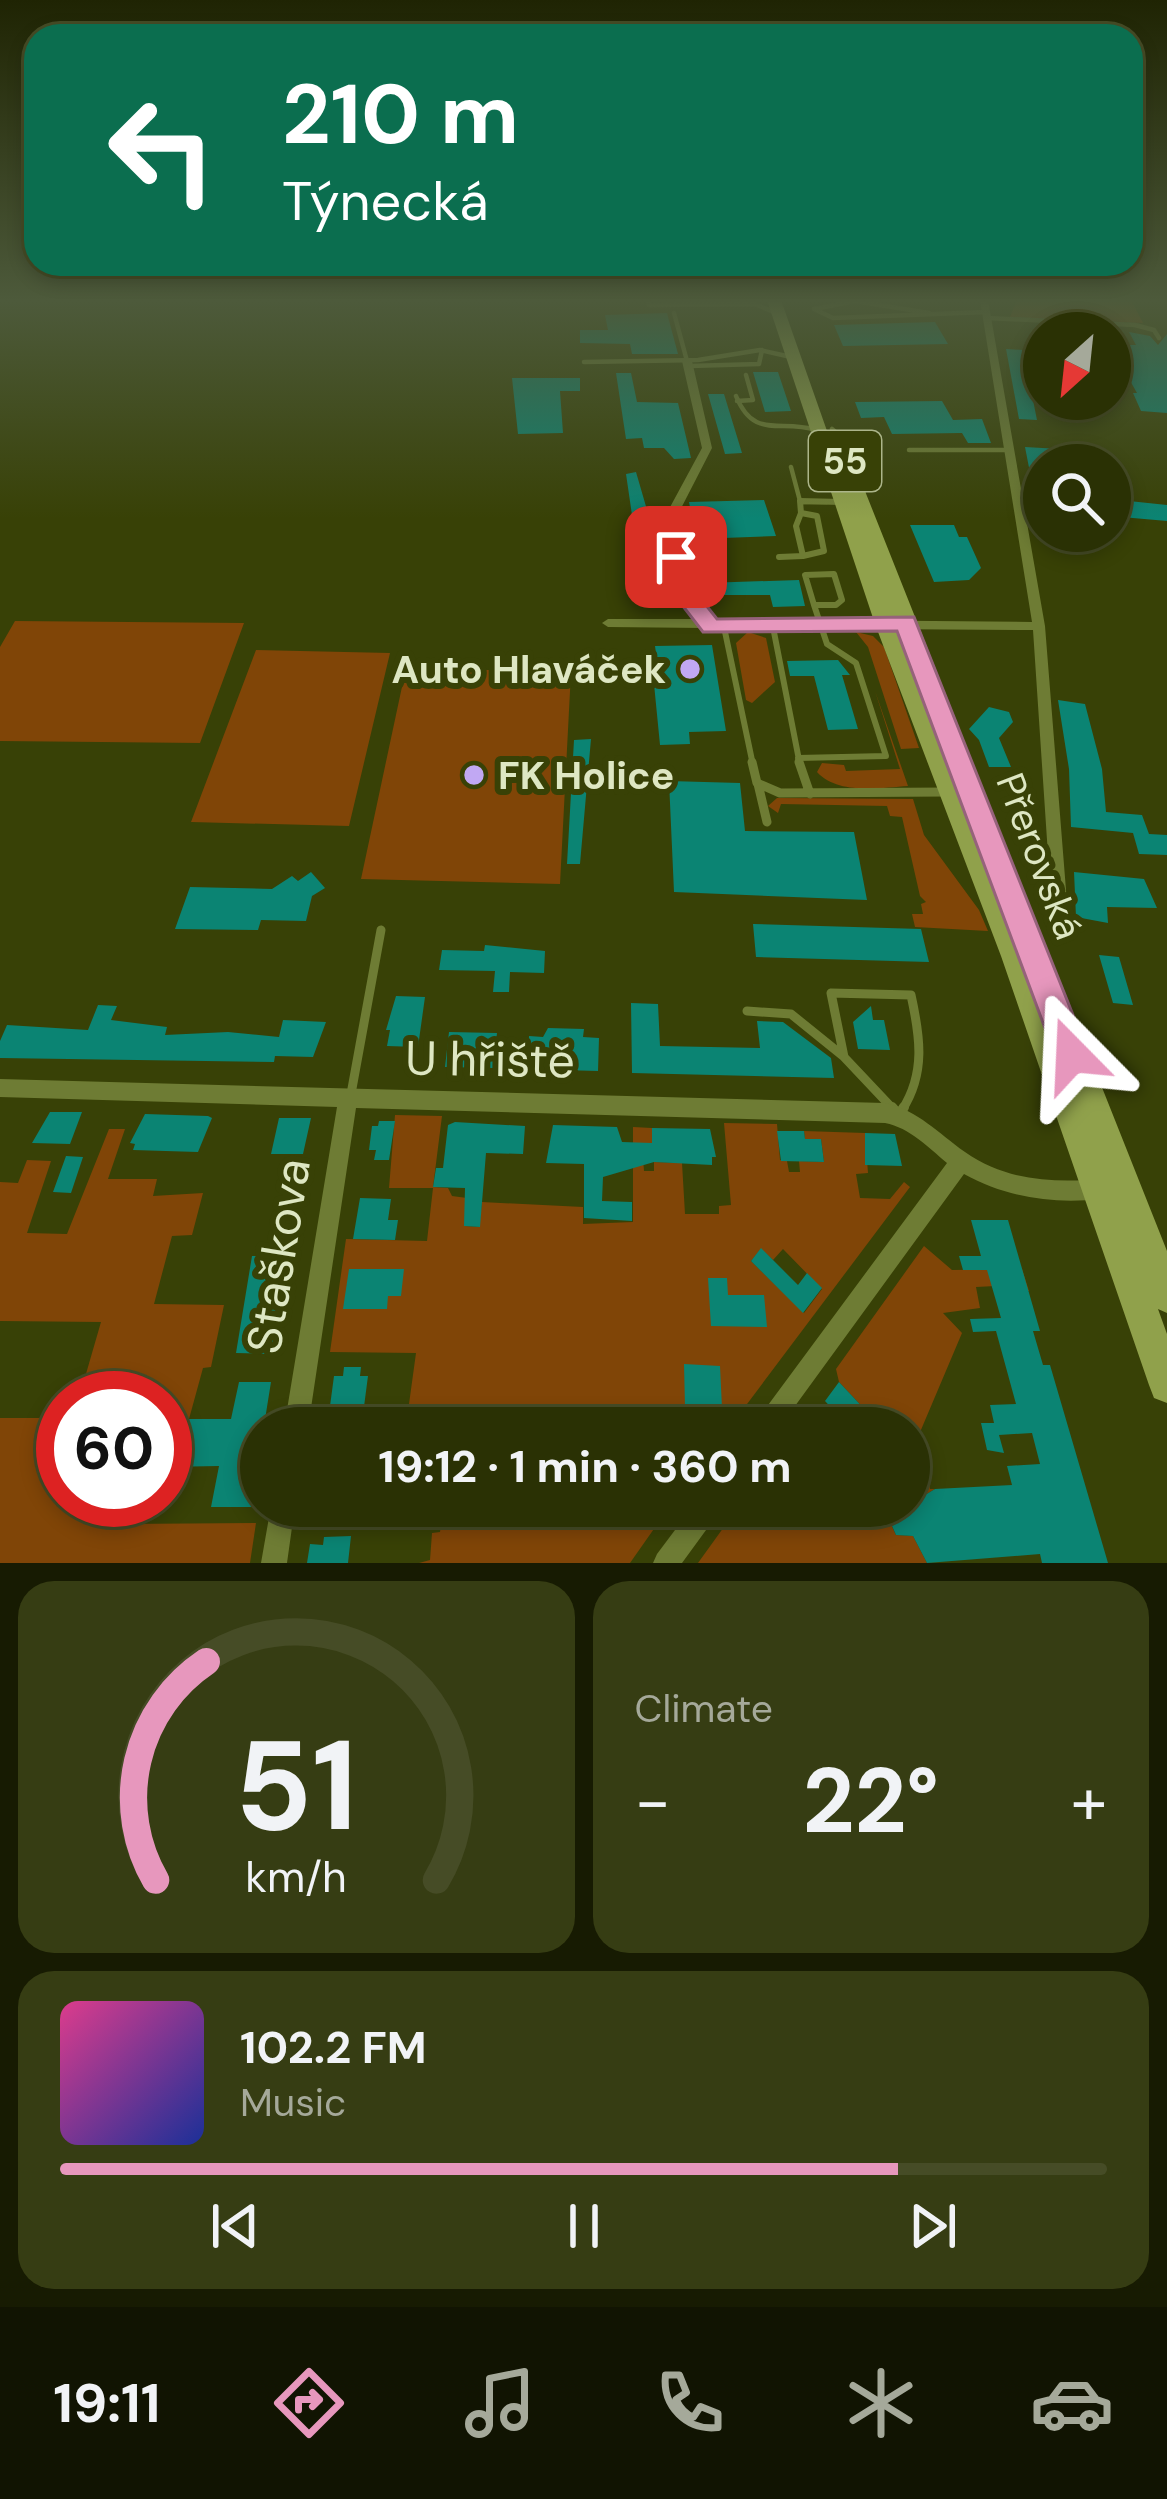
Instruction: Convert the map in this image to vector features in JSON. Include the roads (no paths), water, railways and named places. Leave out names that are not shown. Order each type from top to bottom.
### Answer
[{"type":"main road","name":"55","points":[[801,373],[814,412],[827,432]]},
{"type":"main road","name":"55","points":[[803,373],[895,623]]},
{"type":"main road","name":"Přerovská","points":[[895,623],[1111,1189],[1167,1385]]},
{"type":"main road","name":"Přerovská","points":[[1111,1189],[1167,1295]]},
{"type":"street","points":[[690,373],[707,448],[668,522],[683,592],[718,627]]},
{"type":"street","points":[[997,373],[1039,626],[1060,915]]},
{"type":"street","points":[[608,623],[1039,626]]},
{"type":"street","name":"U hřiště","points":[[0,1088],[899,1115]]},
{"type":"street","name":"Staškova","points":[[299,1407],[348,1098]]},
{"type":"street","points":[[899,1115],[962,1161],[1006,1185],[1028,1190],[1111,1189]]},
{"type":"street","points":[[780,1407],[962,1161]]},
{"type":"street","points":[[274,1563],[280,1527]]},
{"type":"street","points":[[666,1563],[693,1527]]},
{"type":"lane","points":[[746,375],[753,400],[736,399],[742,418],[759,425],[800,424],[827,432],[868,459],[871,480],[851,500],[800,501]]},
{"type":"lane","points":[[800,424],[814,412]]},
{"type":"lane","points":[[759,425],[764,442]]},
{"type":"lane","points":[[909,450],[1011,450]]},
{"type":"lane","points":[[790,467],[800,501],[796,526],[803,556]]},
{"type":"lane","points":[[779,557],[821,555],[824,537],[817,516],[801,513]]},
{"type":"lane","points":[[798,758],[886,756],[856,663],[827,644],[819,626],[805,574],[834,574],[841,604],[814,605]]},
{"type":"lane","points":[[773,626],[798,758],[810,794]]},
{"type":"lane","points":[[718,627],[767,823]]},
{"type":"lane","points":[[758,783],[780,793],[960,792]]},
{"type":"lane","points":[[348,1098],[356,1084],[381,930]]},
{"type":"lane","points":[[747,1011],[791,1014],[844,1057],[899,1115],[914,1091],[924,1057],[911,995],[830,993],[844,1057]]},
{"type":"place","name":"Auto Hlaváček","points":[[690,669]]},
{"type":"place","name":"FK Holice","points":[[474,775]]}]
